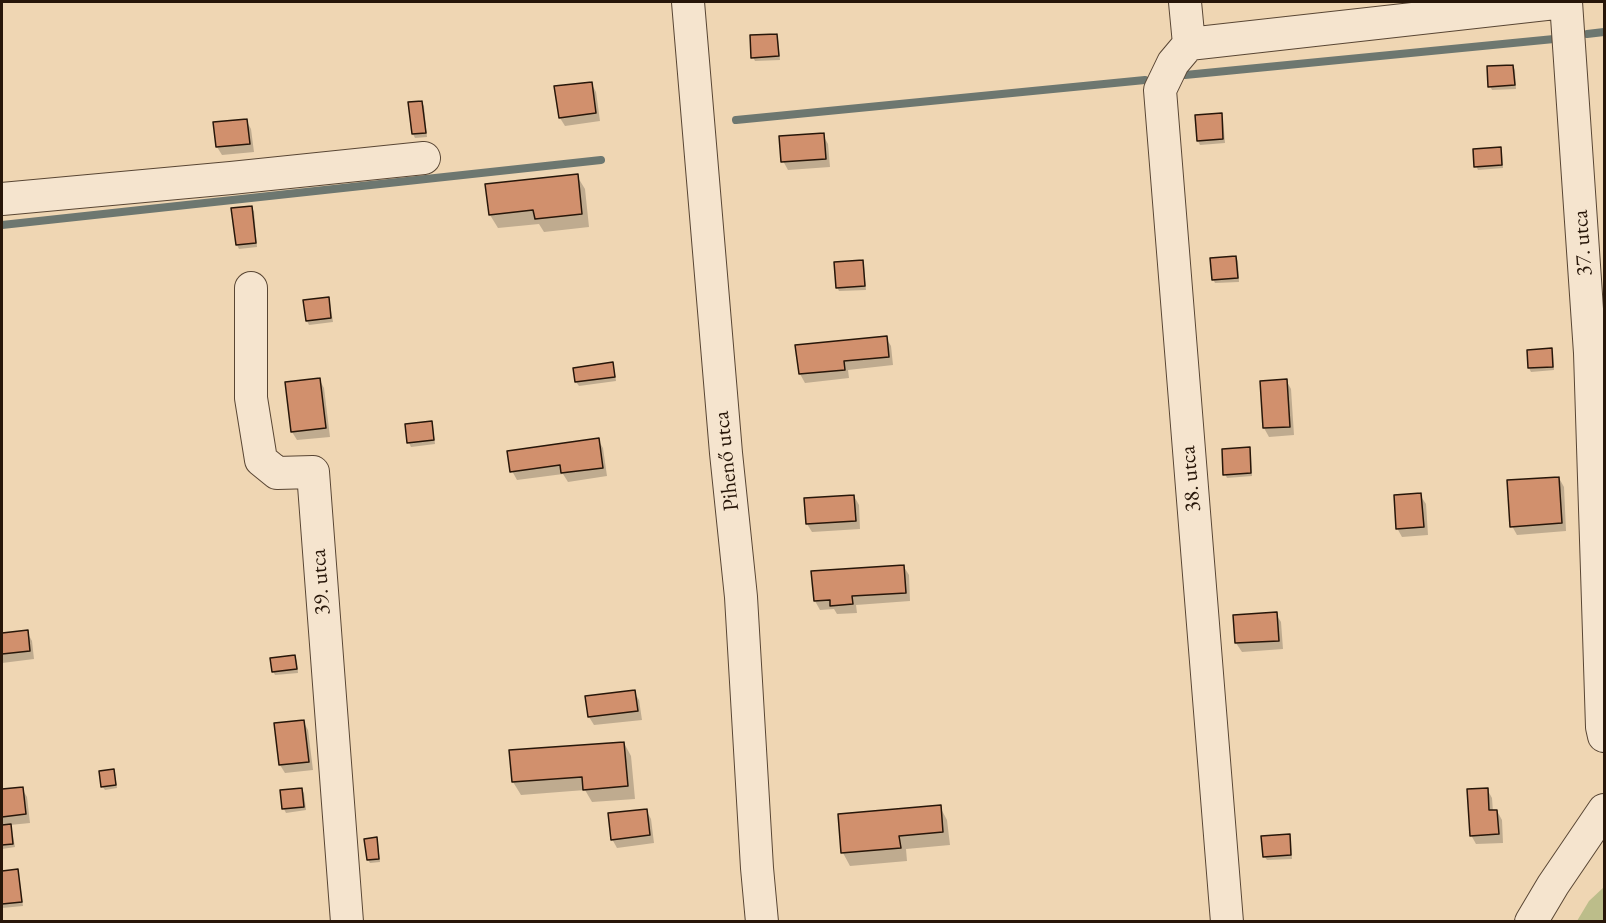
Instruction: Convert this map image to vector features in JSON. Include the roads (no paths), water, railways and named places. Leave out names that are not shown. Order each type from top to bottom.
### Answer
[{"type":"street","name":"Pihenő utca","points":[[688,2],[726,453],[741,597],[762,921]]},
{"type":"street","points":[[1185,2],[1189,45],[1565,2]]},
{"type":"street","name":"37. utca","points":[[1565,2],[1590,353],[1602,727],[1605,736]]},
{"type":"street","name":"38. utca","points":[[1189,45],[1173,63],[1160,90],[1227,921]]},
{"type":"street","points":[[2,199],[424,158]]},
{"type":"street","name":"39. utca","points":[[251,288],[251,398],[261,460],[277,474],[313,472],[347,921]]},
{"type":"street","points":[[1531,921],[1605,810]]},
{"type":"waterway","points":[[1587,34],[1604,32]]},
{"type":"waterway","points":[[1185,75],[1554,39]]},
{"type":"waterway","points":[[736,120],[1145,80]]},
{"type":"waterway","points":[[2,225],[601,160]]}]
